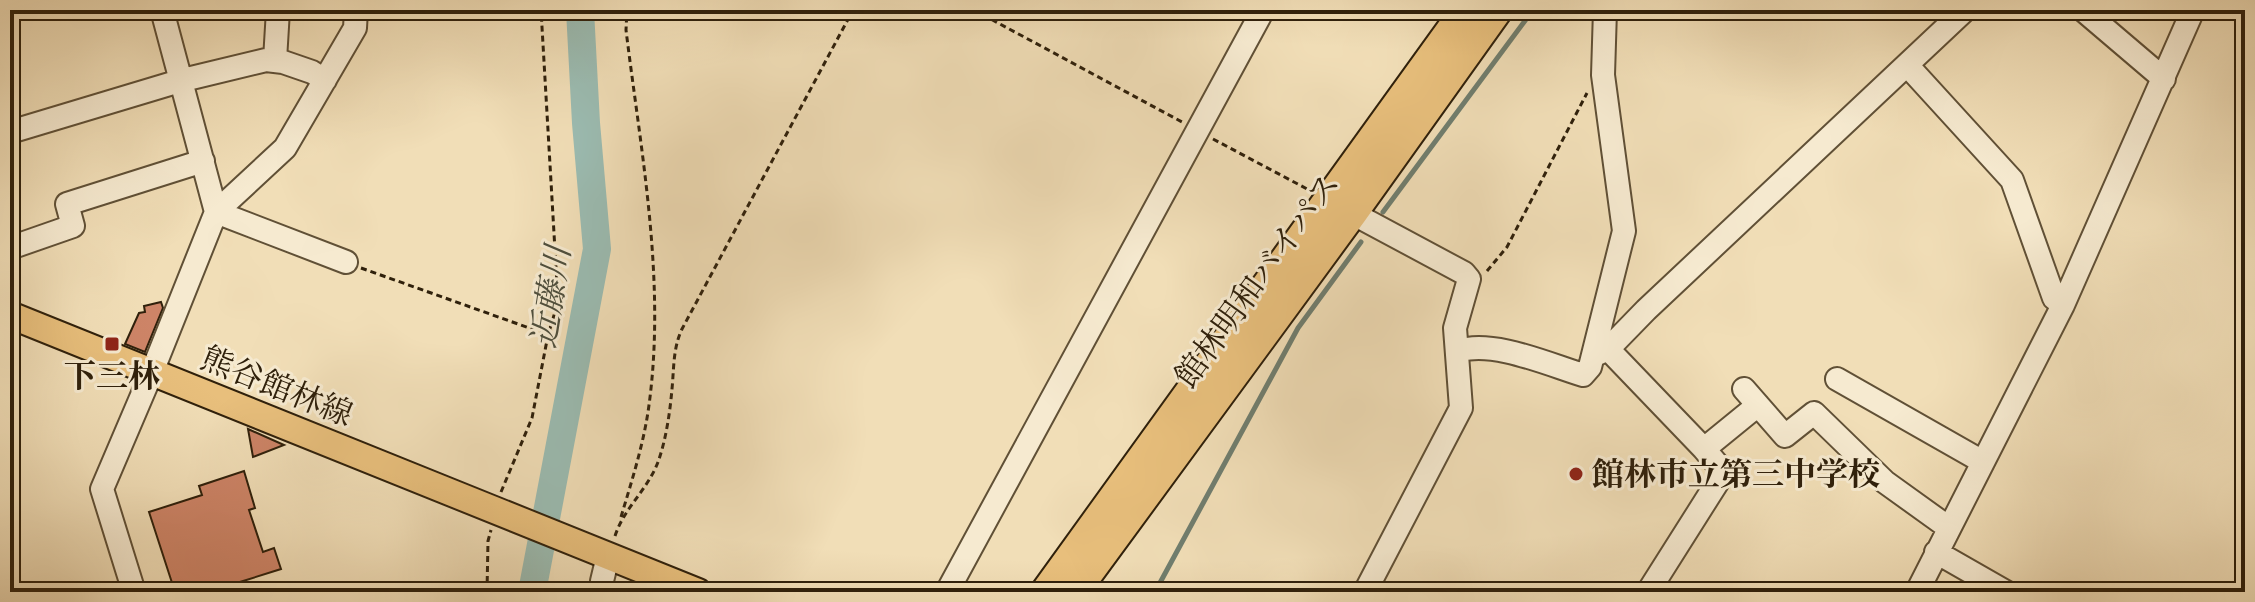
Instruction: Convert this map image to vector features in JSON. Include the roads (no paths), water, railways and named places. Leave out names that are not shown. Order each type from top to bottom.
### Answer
[{"type":"highway","name":"館林明和バイパス","points":[[1074,592],[1341,207],[1466,10]]},
{"type":"highway","name":"館林明和バイパス","points":[[1046,592],[1341,207],[1497,10]]},
{"type":"main road","name":"熊谷館林線","points":[[10,315],[608,556]]},
{"type":"main road","points":[[608,556],[698,592]]},
{"type":"street","points":[[162,10],[216,212]]},
{"type":"street","points":[[275,60],[278,10]]},
{"type":"street","points":[[134,592],[102,489],[216,212],[285,148],[355,28],[356,10]]},
{"type":"street","points":[[947,592],[1263,10]]},
{"type":"street","points":[[1601,352],[1624,231],[1603,75],[1605,10]]},
{"type":"street","points":[[1459,351],[1475,346],[1491,349],[1583,375],[1601,352],[1965,10]]},
{"type":"street","points":[[2083,10],[2164,79]]},
{"type":"street","points":[[1917,592],[2063,305],[2193,10]]},
{"type":"street","points":[[10,132],[183,80],[275,60],[312,72],[325,80]]},
{"type":"street","points":[[1907,65],[2012,180],[2054,298],[2063,305]]},
{"type":"street","points":[[10,248],[73,226],[67,204],[203,161]]},
{"type":"street","points":[[1341,207],[1464,273],[1469,279],[1455,328],[1462,399],[1459,416],[1365,592]]},
{"type":"street","points":[[216,212],[346,262]]},
{"type":"street","points":[[1601,352],[1704,449],[1721,470],[1720,481],[1648,592]]},
{"type":"street","points":[[1837,379],[1983,462]]},
{"type":"street","points":[[1704,449],[1751,397],[1785,436],[1814,413],[1885,482],[1949,528]]},
{"type":"street","points":[[1936,552],[2006,592]]},
{"type":"street","points":[[603,592],[602,581],[608,556]]},
{"type":"waterway","name":"近藤川","points":[[532,592],[597,249],[580,10]]},
{"type":"waterway","points":[[1383,212],[1533,10]]},
{"type":"waterway","points":[[1155,592],[1298,328],[1361,242]]},
{"type":"place","name":"下三林","points":[[112,344]]},
{"type":"place","name":"館林市立第三中学校","points":[[1576,474]]}]
